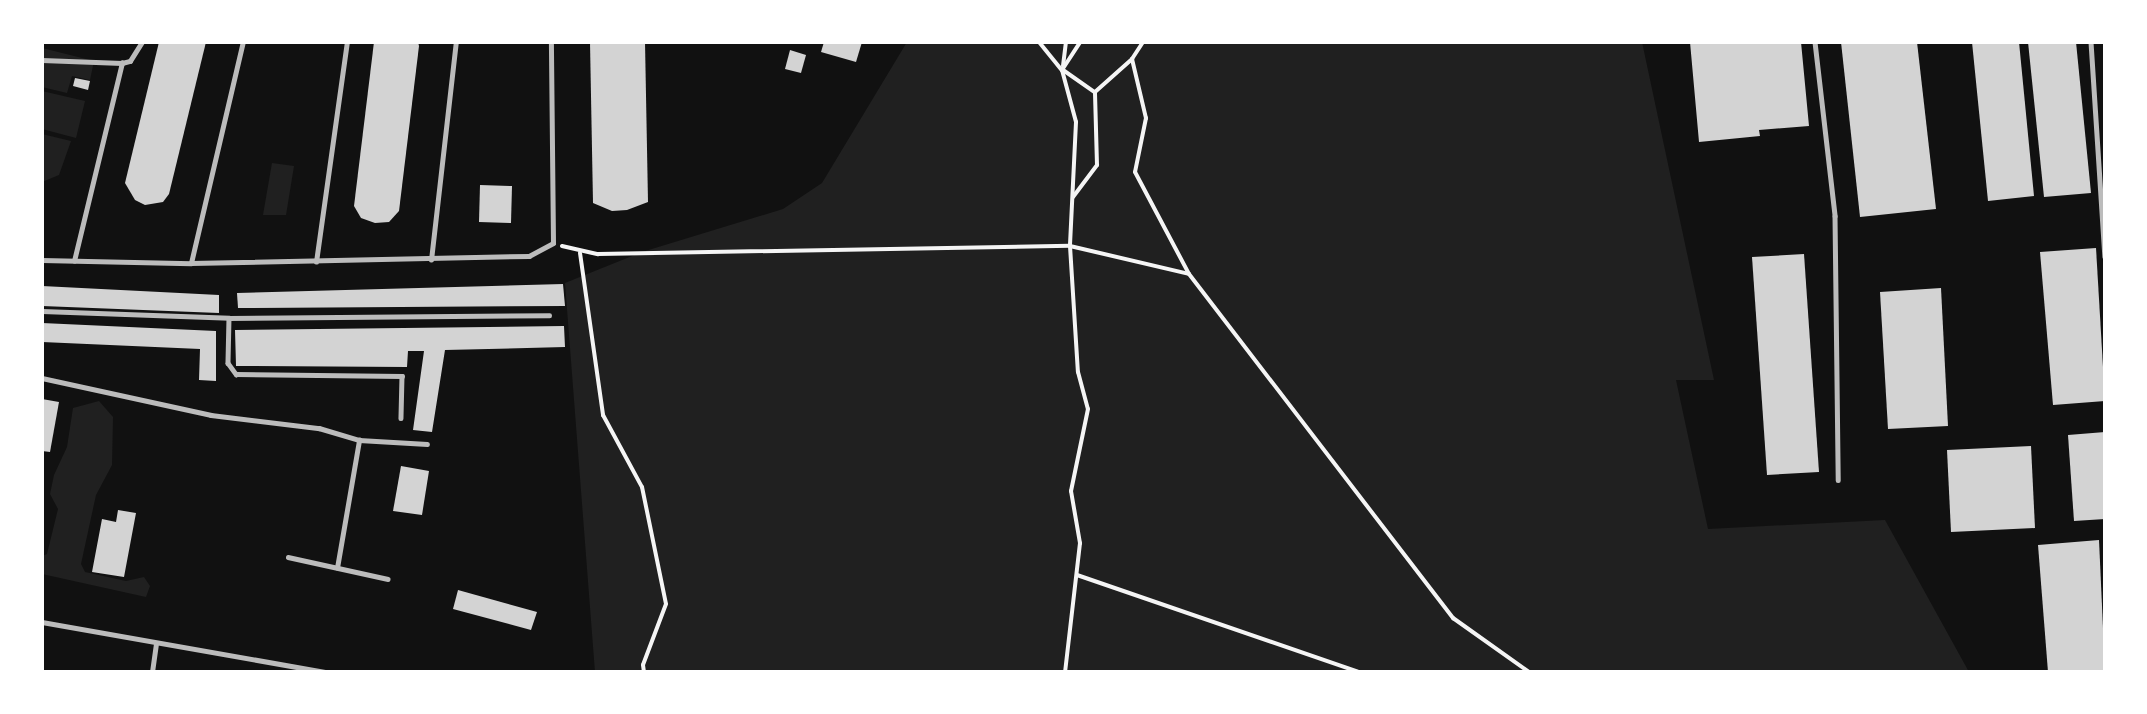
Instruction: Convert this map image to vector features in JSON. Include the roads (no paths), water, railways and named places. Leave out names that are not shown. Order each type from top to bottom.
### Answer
[{"type":"lane","points":[[42,60],[122,63],[130,61],[142,42]]},
{"type":"lane","points":[[191,263],[243,42]]},
{"type":"lane","points":[[316,262],[347,42]]},
{"type":"lane","points":[[431,260],[456,42]]},
{"type":"lane","points":[[42,260],[191,263],[316,262],[529,256],[553,243],[552,42]]},
{"type":"lane","points":[[1815,42],[1835,216],[1838,480]]},
{"type":"lane","points":[[2091,42],[2105,257]]},
{"type":"lane","points":[[74,261],[122,63]]},
{"type":"lane","points":[[42,311],[229,318],[549,315]]},
{"type":"lane","points":[[229,318],[228,363],[236,374],[397,374],[402,376],[404,382],[401,418]]},
{"type":"lane","points":[[42,378],[211,415],[319,428],[359,440],[427,444]]},
{"type":"lane","points":[[337,568],[359,440]]},
{"type":"lane","points":[[288,557],[388,579]]},
{"type":"lane","points":[[42,622],[156,644],[326,672]]},
{"type":"lane","points":[[152,672],[156,644]]}]
